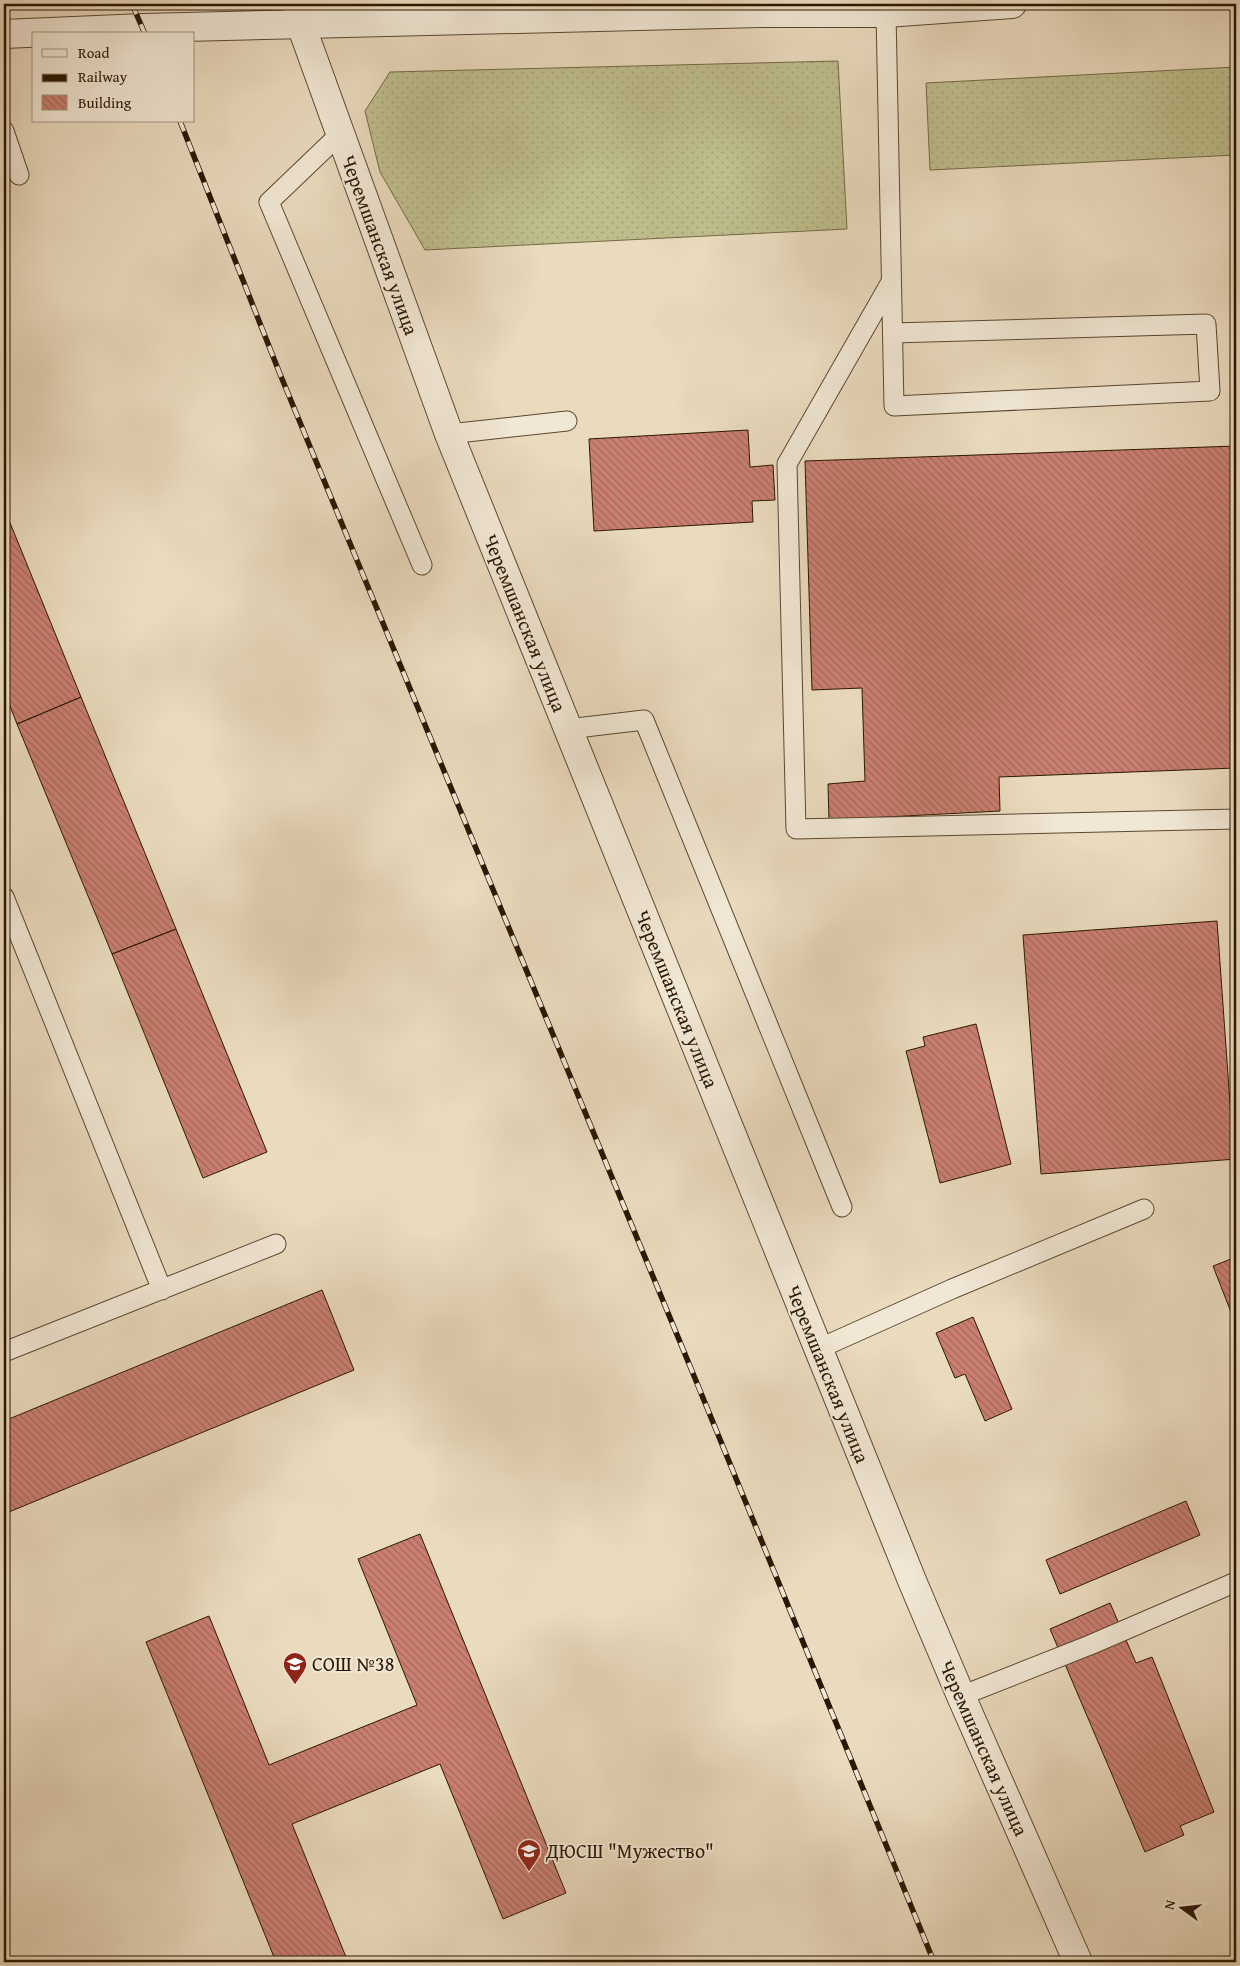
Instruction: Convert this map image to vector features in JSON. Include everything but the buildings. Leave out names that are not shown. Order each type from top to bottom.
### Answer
[{"type":"street","points":[[33,32],[296,14],[886,13],[1012,4]]},
{"type":"street","name":"Черемшанская улица","points":[[296,14],[449,434],[818,1349],[961,1696],[1078,1962]]},
{"type":"street","points":[[4,34],[32,32]]},
{"type":"lane","points":[[886,13],[894,406],[1210,391],[1206,324],[893,333]]},
{"type":"lane","points":[[4,131],[19,175]]},
{"type":"lane","points":[[339,135],[270,202],[422,565]]},
{"type":"lane","points":[[891,281],[787,464],[796,829],[1236,818]]},
{"type":"lane","points":[[449,434],[566,421]]},
{"type":"lane","points":[[568,729],[644,720],[842,1207]]},
{"type":"lane","points":[[4,897],[162,1290]]},
{"type":"lane","points":[[818,1349],[952,1289],[1144,1209]]},
{"type":"lane","points":[[4,1352],[276,1244]]},
{"type":"lane","points":[[961,1696],[1090,1645],[1236,1582]]},
{"type":"shaded area","points":[[838,61],[847,229],[425,250],[380,172],[365,111],[390,72]]},
{"type":"shaded area","points":[[1236,67],[1236,155],[930,170],[926,83]]},
{"type":"railway","points":[[132,4],[144,32]]},
{"type":"railway","points":[[180,122],[280,374],[934,1962]]},
{"type":"place","name":"СОШ №38","points":[[295,1685]]},
{"type":"place","name":"ДЮСШ \"Мужество\"","points":[[529,1872]]}]
